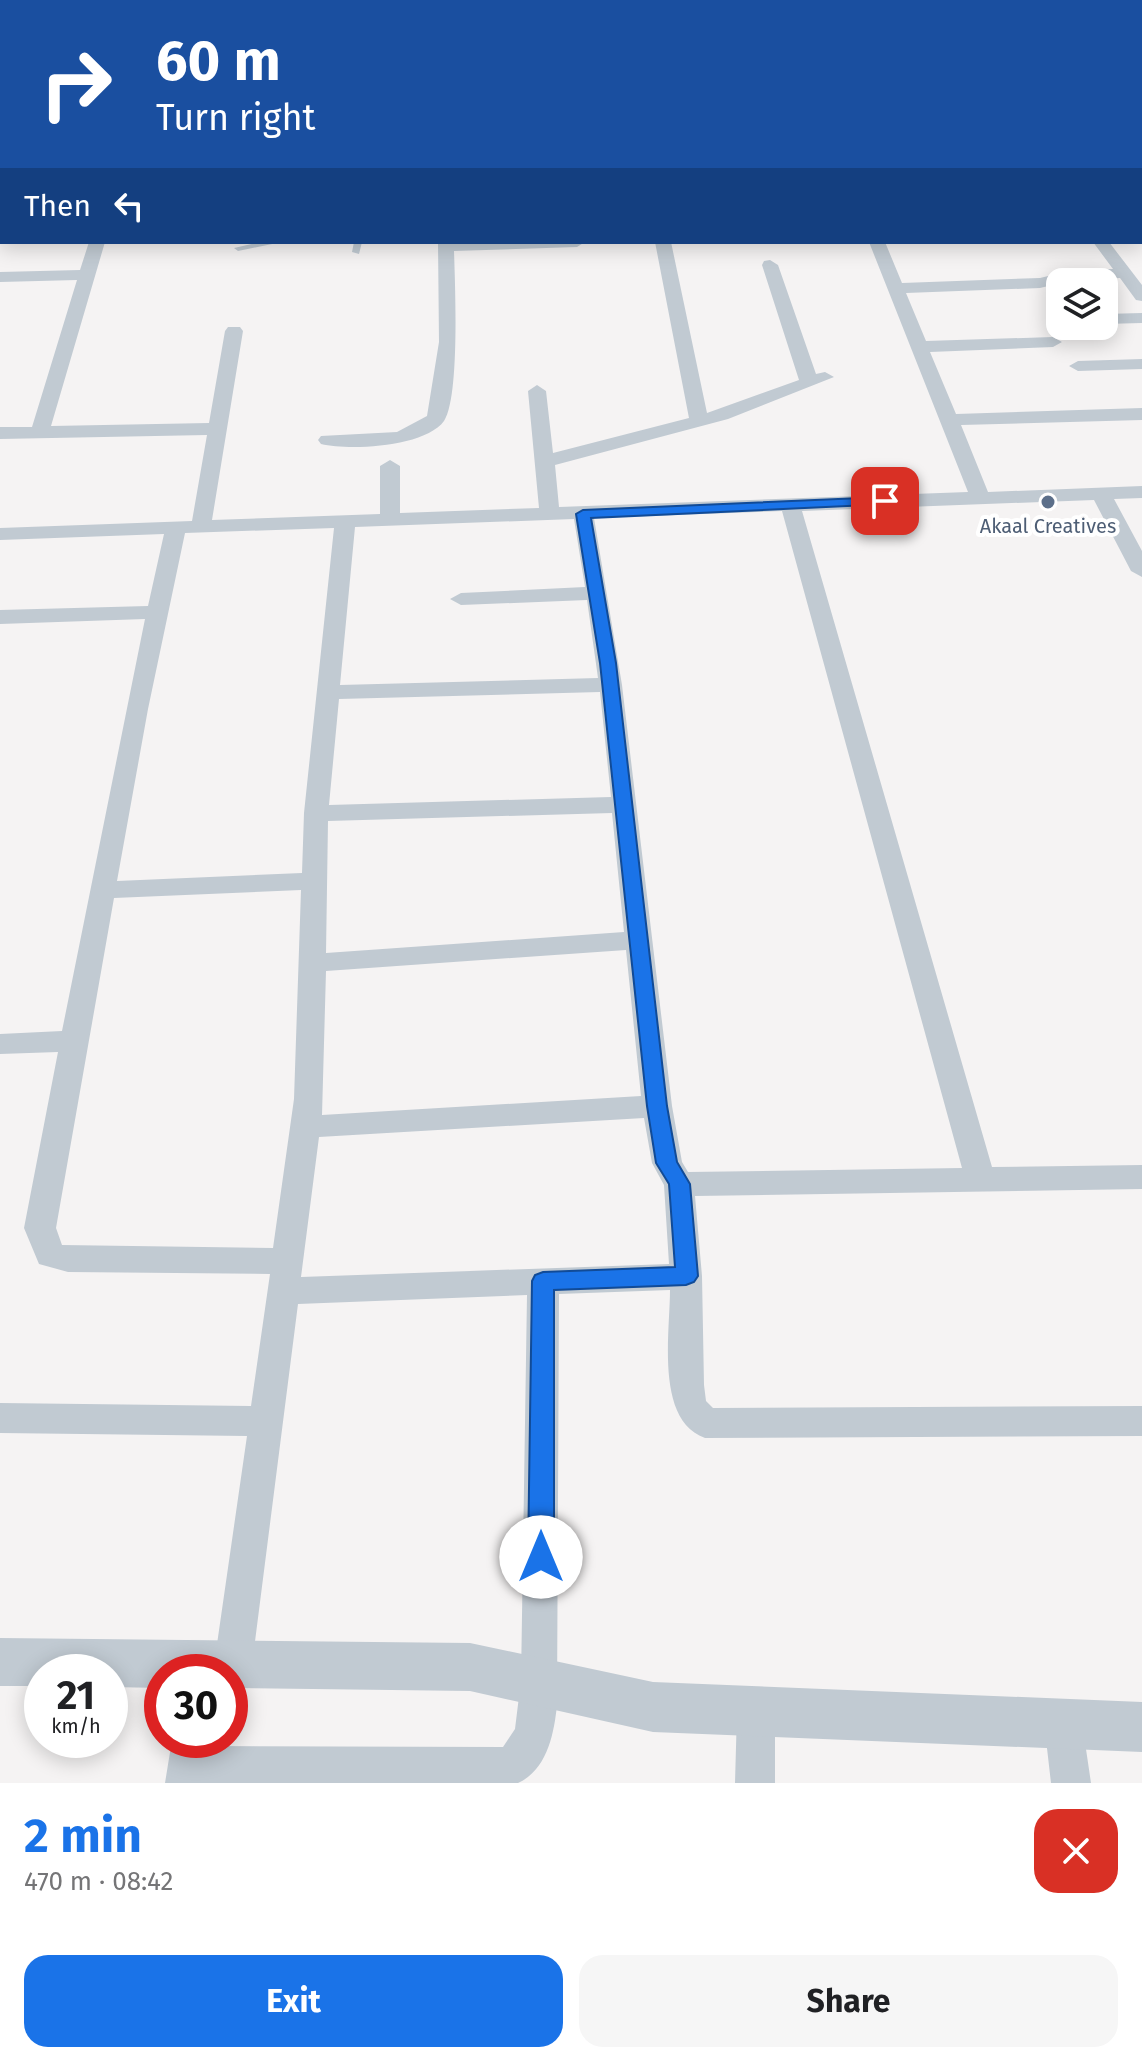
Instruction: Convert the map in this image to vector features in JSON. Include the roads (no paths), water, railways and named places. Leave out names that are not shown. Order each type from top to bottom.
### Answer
[{"type":"street","points":[[40,432],[96,244]]},
{"type":"street","points":[[328,440],[400,438],[415,434],[436,418],[448,342],[447,244]]},
{"type":"street","points":[[663,244],[699,421]]},
{"type":"street","points":[[878,244],[980,497]]},
{"type":"street","points":[[1103,244],[1142,296]]},
{"type":"street","points":[[543,462],[699,421],[817,379],[770,265]]},
{"type":"street","points":[[896,288],[1040,283],[1073,275],[1126,273]]},
{"type":"street","points":[[0,277],[85,275]]},
{"type":"street","points":[[1118,319],[1142,318]]},
{"type":"street","points":[[234,331],[215,429],[189,527],[158,612],[40,1228],[50,1255],[285,1276],[543,1281],[686,1276]]},
{"type":"street","points":[[920,347],[1053,342]]},
{"type":"street","points":[[1078,366],[1142,364]]},
{"type":"street","points":[[537,391],[550,515]]},
{"type":"street","points":[[950,420],[1142,414]]},
{"type":"street","points":[[0,433],[215,429]]},
{"type":"street","points":[[390,466],[390,520]]},
{"type":"street","points":[[0,534],[1142,492]]},
{"type":"street","points":[[1101,494],[1132,527],[1142,571]]},
{"type":"street","points":[[790,504],[980,1179]]},
{"type":"street","points":[[583,514],[611,685],[657,1106],[667,1163],[679,1184],[686,1276],[690,1407],[705,1423],[1142,1421]]},
{"type":"street","points":[[213,1654],[266,1421],[309,1099],[316,813],[345,522]]},
{"type":"street","points":[[461,599],[597,593]]},
{"type":"street","points":[[0,617],[158,612]]},
{"type":"street","points":[[327,692],[611,685]]},
{"type":"street","points":[[316,813],[624,805]]},
{"type":"street","points":[[103,890],[315,881]]},
{"type":"street","points":[[311,963],[639,940]]},
{"type":"street","points":[[0,1044],[75,1041]]},
{"type":"street","points":[[305,1127],[657,1106]]},
{"type":"street","points":[[679,1184],[1142,1177]]},
{"type":"street","points":[[188,1763],[509,1767],[524,1759],[532,1744],[540,1680],[543,1281]]},
{"type":"street","points":[[0,1418],[266,1421]]},
{"type":"street","points":[[0,1662],[144,1665]]},
{"type":"street","points":[[248,1667],[470,1667],[653,1707],[1142,1727]]},
{"type":"street","points":[[755,1783],[756,1711]]},
{"type":"street","points":[[1063,1722],[1071,1783]]},
{"type":"lane","points":[[238,248],[265,244]]},
{"type":"place","name":"Akaal Creatives","points":[[1048,502]]}]
